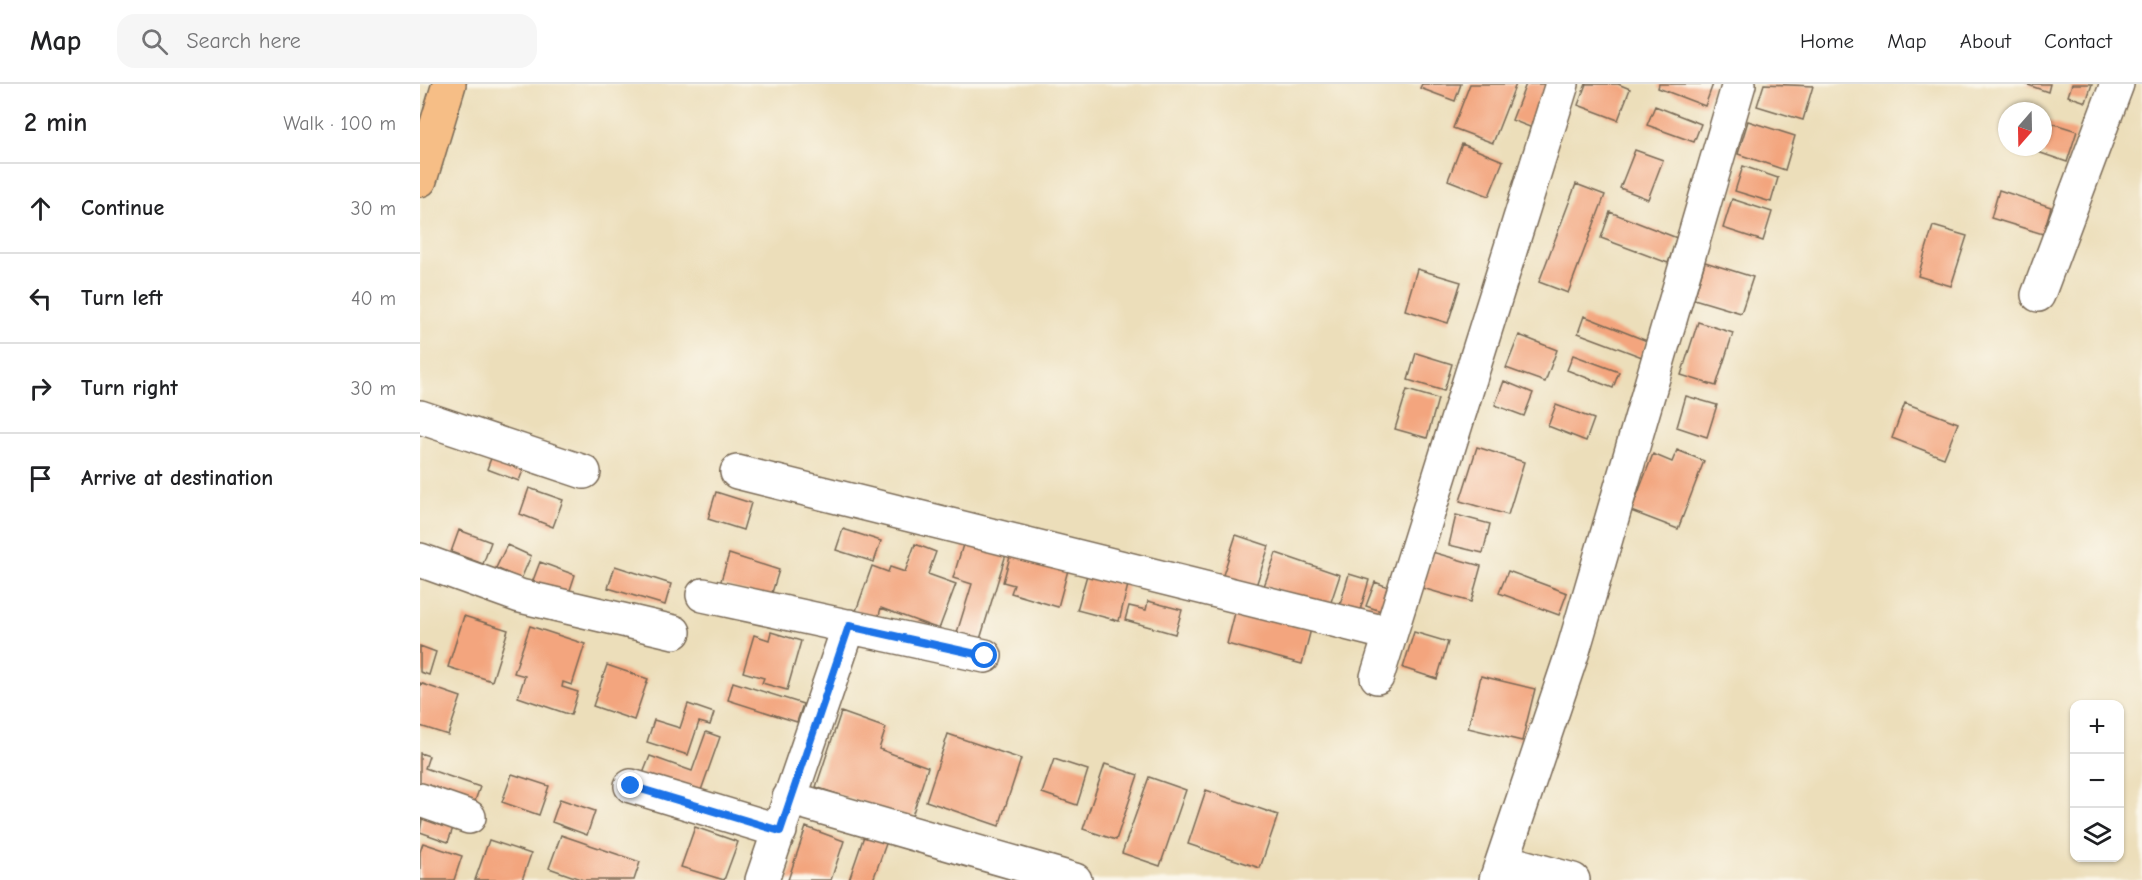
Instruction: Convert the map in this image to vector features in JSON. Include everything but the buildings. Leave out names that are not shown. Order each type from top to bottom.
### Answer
[{"type":"main road","points":[[420,180],[449,84]]},
{"type":"street","points":[[1377,677],[1562,84]]},
{"type":"street","points":[[1573,880],[1500,870],[1573,651],[1739,84]]},
{"type":"street","points":[[2038,295],[2117,84]]},
{"type":"street","points":[[420,417],[584,472]]},
{"type":"street","points":[[737,472],[1390,634]]},
{"type":"street","points":[[420,560],[520,596],[674,632]]},
{"type":"street","points":[[703,595],[985,656]]},
{"type":"street","points":[[762,880],[849,626]]},
{"type":"street","points":[[631,786],[780,831]]},
{"type":"street","points":[[789,798],[1038,875],[1076,880]]},
{"type":"street","points":[[420,800],[469,817]]},
{"type":"route","points":[[631,786],[780,831],[789,798],[849,626],[985,656]]}]
